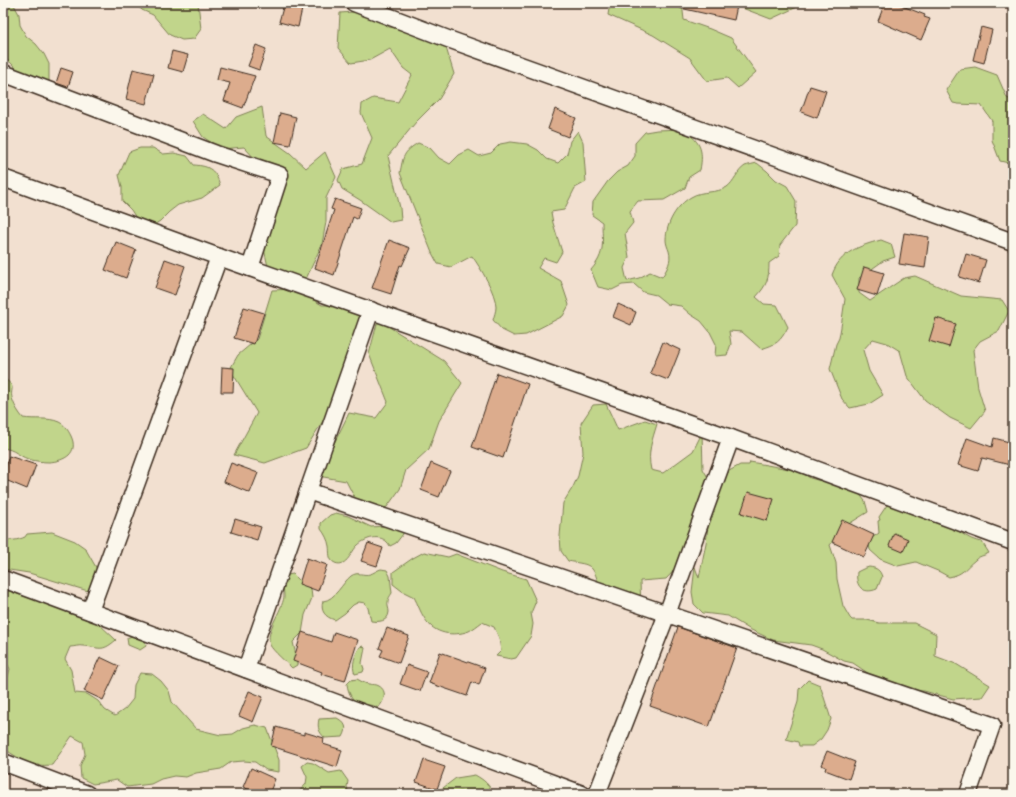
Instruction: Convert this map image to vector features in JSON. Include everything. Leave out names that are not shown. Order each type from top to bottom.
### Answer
[{"type":"street","points":[[354,3],[448,39],[1013,242]]},
{"type":"street","points":[[3,73],[216,154],[280,175],[250,268]]},
{"type":"street","points":[[3,178],[219,257],[731,438],[1013,542]]},
{"type":"street","points":[[90,611],[219,257]]},
{"type":"street","points":[[246,669],[371,310]]},
{"type":"street","points":[[597,794],[667,614],[731,438]]},
{"type":"street","points":[[308,491],[992,725],[968,794]]},
{"type":"street","points":[[3,579],[573,792]]},
{"type":"street","points":[[3,762],[87,794]]},
{"type":"green space","points":[[3,3],[13,3],[19,14],[20,25],[26,36],[36,44],[44,54],[49,64],[49,88],[28,81],[11,63],[3,57]]},
{"type":"green space","points":[[134,3],[198,3],[201,29],[194,39],[182,40],[170,35],[153,15],[142,10]]},
{"type":"green space","points":[[610,3],[682,3],[684,20],[731,38],[756,72],[738,88],[727,78],[707,81],[690,58],[653,35],[608,15]]},
{"type":"green space","points":[[729,3],[795,3],[797,7],[771,19]]},
{"type":"green space","points":[[367,11],[389,27],[435,34],[444,41],[454,74],[439,99],[416,122],[388,156],[400,208],[401,220],[391,222],[342,189],[338,180],[343,169],[362,164],[372,138],[361,113],[362,104],[373,98],[398,102],[412,75],[403,68],[390,49],[370,60],[351,63],[338,48],[340,13]]},
{"type":"green space","points":[[975,67],[997,75],[1007,98],[1013,101],[1013,164],[1000,161],[992,140],[992,121],[981,105],[953,103],[946,90],[960,69]]},
{"type":"green space","points":[[262,107],[266,136],[290,153],[306,168],[325,152],[336,177],[326,198],[326,222],[322,244],[306,279],[269,271],[264,249],[277,166],[257,161],[244,147],[221,149],[203,137],[193,121],[203,114],[226,129],[236,117]]},
{"type":"green space","points":[[682,129],[697,142],[699,146],[701,151],[700,170],[689,177],[685,188],[664,200],[638,201],[630,211],[633,223],[625,233],[629,257],[624,268],[627,281],[639,278],[650,272],[662,277],[670,258],[666,234],[673,215],[681,205],[695,195],[718,191],[727,187],[742,168],[757,163],[776,180],[787,186],[796,201],[795,226],[780,245],[779,256],[769,263],[767,282],[756,297],[764,304],[777,305],[788,327],[778,342],[771,346],[761,349],[742,332],[729,331],[731,344],[727,355],[715,356],[716,344],[710,332],[701,321],[681,306],[667,304],[656,295],[643,292],[634,284],[622,285],[612,290],[598,287],[591,270],[599,258],[602,247],[602,222],[592,215],[593,202],[608,181],[617,172],[628,166],[635,156],[635,143],[645,132]]},
{"type":"green space","points":[[578,131],[583,142],[586,182],[575,188],[564,210],[551,212],[562,252],[556,262],[544,258],[538,268],[561,281],[569,305],[563,316],[526,335],[514,336],[502,330],[493,320],[496,307],[491,288],[472,256],[451,267],[438,264],[432,253],[400,173],[404,155],[409,149],[418,143],[430,148],[439,158],[450,164],[459,155],[469,150],[479,156],[491,153],[500,144],[511,142],[527,144],[538,150],[547,159],[558,163],[567,154],[570,141]]},
{"type":"green space","points":[[140,148],[153,148],[163,154],[174,153],[187,156],[194,165],[204,166],[214,172],[220,185],[202,198],[178,205],[160,221],[149,228],[138,221],[131,210],[122,201],[122,187],[119,175],[129,152]]},
{"type":"green space","points":[[881,240],[891,244],[895,257],[883,261],[859,278],[859,293],[870,301],[904,278],[915,276],[961,296],[1002,300],[1009,311],[999,331],[980,341],[973,350],[978,388],[985,411],[971,428],[950,418],[925,400],[907,376],[900,351],[887,343],[873,339],[863,350],[869,371],[883,395],[869,404],[850,408],[842,399],[830,369],[836,344],[839,338],[845,299],[832,275],[845,255],[865,245]]},
{"type":"green space","points":[[295,289],[322,305],[348,305],[367,326],[333,405],[306,448],[265,463],[234,455],[257,413],[230,369],[238,355],[257,339],[272,290]]},
{"type":"green space","points":[[378,320],[444,361],[462,383],[439,421],[429,449],[406,470],[400,489],[387,507],[363,514],[346,481],[318,476],[349,413],[376,418],[388,402],[369,354]]},
{"type":"green space","points":[[3,377],[11,384],[13,401],[23,418],[55,420],[66,428],[73,442],[72,451],[69,455],[60,460],[41,462],[28,459],[11,450],[3,448]]},
{"type":"green space","points":[[606,404],[618,430],[645,420],[657,424],[650,452],[651,470],[663,473],[693,451],[702,433],[703,469],[709,479],[685,559],[666,579],[640,581],[641,611],[598,582],[591,568],[584,564],[568,561],[561,551],[560,536],[563,503],[578,476],[583,453],[581,423],[593,405]]},
{"type":"green space","points":[[750,462],[800,471],[810,478],[821,481],[847,484],[857,491],[865,501],[868,512],[847,525],[830,545],[836,563],[837,579],[843,606],[850,618],[852,620],[867,620],[879,623],[914,623],[936,634],[935,656],[956,664],[990,685],[982,697],[953,699],[924,691],[910,691],[875,678],[853,663],[844,661],[822,649],[811,645],[773,640],[749,629],[728,616],[703,613],[694,604],[692,592],[695,567],[699,578],[709,518],[722,482],[729,471],[740,465],[749,465]]},
{"type":"green space","points":[[887,505],[915,509],[942,519],[971,539],[982,542],[989,553],[976,559],[961,573],[949,577],[916,562],[898,566],[880,559],[870,550],[869,544],[872,538],[879,533],[879,517]]},
{"type":"green space","points":[[336,513],[348,516],[371,527],[397,525],[402,527],[403,534],[396,543],[390,546],[383,539],[370,538],[358,545],[346,561],[339,564],[335,563],[330,558],[329,544],[321,529],[321,523],[330,515]]},
{"type":"green space","points":[[52,532],[75,541],[85,548],[97,569],[95,581],[88,591],[29,573],[3,569],[3,538],[14,540],[25,537],[27,534]]},
{"type":"green space","points":[[424,552],[448,557],[456,554],[502,572],[526,579],[536,601],[531,613],[533,624],[531,636],[516,658],[511,659],[496,656],[501,651],[499,638],[494,627],[482,622],[469,631],[457,634],[444,633],[433,628],[423,616],[414,597],[402,591],[393,584],[393,572]]},
{"type":"green space","points":[[869,567],[878,570],[882,577],[877,589],[872,591],[861,588],[857,581],[857,572]]},
{"type":"green space","points":[[381,569],[387,570],[390,576],[392,593],[388,601],[389,612],[385,620],[371,621],[368,608],[365,603],[359,602],[335,620],[328,617],[324,613],[322,608],[323,601],[331,598],[351,576],[356,574],[370,574]]},
{"type":"green space","points":[[293,574],[311,589],[312,598],[305,615],[302,633],[293,642],[297,665],[292,668],[272,648],[269,639],[272,627],[283,603],[284,597],[282,579],[287,575]]},
{"type":"green space","points":[[3,589],[65,610],[75,615],[87,617],[98,623],[116,640],[107,647],[103,648],[81,646],[70,647],[65,659],[71,670],[75,693],[87,694],[98,701],[105,710],[115,716],[125,709],[133,699],[134,685],[140,673],[152,674],[161,681],[169,691],[172,702],[196,729],[221,735],[233,734],[243,728],[255,725],[267,728],[279,760],[279,772],[266,770],[255,762],[231,762],[221,769],[196,773],[186,777],[174,776],[161,779],[151,784],[127,787],[117,780],[93,784],[81,778],[80,766],[85,754],[83,742],[72,736],[52,765],[33,764],[6,750],[3,747],[3,693],[10,669],[3,658]]},
{"type":"green space","points":[[136,634],[142,637],[146,644],[146,646],[140,650],[128,645],[127,638]]},
{"type":"green space","points":[[363,646],[365,648],[362,663],[364,669],[363,672],[355,674],[353,667],[354,660],[358,650]]},
{"type":"green space","points":[[357,679],[366,684],[378,685],[382,688],[384,697],[378,708],[364,705],[354,700],[348,691],[347,684],[351,680]]},
{"type":"green space","points":[[808,680],[820,685],[831,719],[827,730],[821,739],[812,746],[799,746],[798,742],[786,739],[798,702],[799,689]]},
{"type":"green space","points":[[337,718],[346,728],[343,737],[325,738],[319,730],[319,719]]},
{"type":"green space","points":[[307,762],[313,763],[329,773],[341,771],[348,781],[347,787],[349,794],[297,794],[306,784],[307,777],[302,766]]},
{"type":"green space","points":[[475,775],[486,783],[493,794],[470,794],[460,791],[453,794],[435,794],[456,778]]},
{"type":"building","points":[[681,3],[724,3],[737,6],[734,20],[680,8]]},
{"type":"building","points":[[885,3],[895,3],[925,15],[924,17],[930,19],[921,40],[878,21]]},
{"type":"building","points":[[284,4],[302,9],[298,27],[279,22]]},
{"type":"building","points":[[981,27],[992,30],[984,63],[973,60]]},
{"type":"building","points":[[256,45],[266,49],[259,70],[248,66]]},
{"type":"building","points":[[172,51],[188,55],[183,72],[168,68]]},
{"type":"building","points":[[220,67],[255,76],[243,108],[224,101],[230,83],[217,80]]},
{"type":"building","points":[[61,68],[73,72],[68,87],[56,83]]},
{"type":"building","points":[[133,69],[154,74],[146,104],[126,99]]},
{"type":"building","points":[[810,86],[826,91],[817,118],[801,112]]},
{"type":"building","points":[[555,109],[576,118],[568,137],[548,129]]},
{"type":"building","points":[[280,113],[296,117],[290,145],[274,142]]},
{"type":"building","points":[[335,199],[361,208],[357,219],[353,217],[334,275],[315,268],[334,210],[331,209]]},
{"type":"building","points":[[904,233],[929,237],[925,268],[899,264]]},
{"type":"building","points":[[389,240],[410,248],[402,266],[400,265],[391,294],[372,288]]},
{"type":"building","points":[[116,242],[136,250],[126,278],[105,270]]},
{"type":"building","points":[[966,254],[986,260],[979,283],[959,277]]},
{"type":"building","points":[[165,259],[185,266],[175,295],[155,288]]},
{"type":"building","points":[[864,267],[884,273],[877,296],[857,290]]},
{"type":"building","points":[[618,304],[636,312],[631,325],[613,317]]},
{"type":"building","points":[[244,307],[264,313],[254,344],[234,338]]},
{"type":"building","points":[[936,318],[956,324],[949,347],[929,341]]},
{"type":"building","points":[[663,342],[680,350],[668,380],[650,373]]},
{"type":"building","points":[[222,367],[234,368],[233,392],[221,392]]},
{"type":"building","points":[[497,373],[528,384],[503,458],[472,447]]},
{"type":"building","points":[[967,438],[992,447],[994,438],[1013,443],[1010,465],[982,458],[978,471],[958,465]]},
{"type":"building","points":[[9,456],[36,465],[27,489],[3,479],[3,474]]},
{"type":"building","points":[[231,463],[258,473],[250,493],[224,482]]},
{"type":"building","points":[[431,463],[450,471],[439,497],[421,490]]},
{"type":"building","points":[[748,492],[774,499],[767,521],[741,513]]},
{"type":"building","points":[[235,519],[261,527],[257,540],[231,532]]},
{"type":"building","points":[[842,520],[874,535],[864,557],[832,542]]},
{"type":"building","points":[[894,533],[908,539],[903,552],[889,546]]},
{"type":"building","points":[[368,543],[383,548],[377,566],[361,561]]},
{"type":"building","points":[[307,558],[327,565],[318,591],[299,584]]},
{"type":"building","points":[[678,627],[737,648],[709,727],[650,706]]},
{"type":"building","points":[[387,628],[409,636],[399,663],[380,656],[383,650],[379,648]]},
{"type":"building","points":[[302,632],[331,642],[334,632],[358,640],[345,681],[321,674],[322,672],[293,661]]},
{"type":"building","points":[[440,652],[485,668],[479,685],[472,682],[467,696],[429,683]]},
{"type":"building","points":[[100,657],[119,666],[103,700],[84,691]]},
{"type":"building","points":[[407,665],[427,672],[420,691],[400,684]]},
{"type":"building","points":[[249,691],[263,697],[253,722],[239,716]]},
{"type":"building","points":[[276,727],[304,735],[304,732],[324,738],[323,744],[342,750],[337,767],[271,746]]},
{"type":"building","points":[[827,751],[855,762],[849,779],[825,770],[826,767],[821,765]]},
{"type":"building","points":[[424,760],[445,767],[437,789],[416,782]]},
{"type":"building","points":[[251,768],[275,779],[269,794],[259,794],[243,787]]}]
